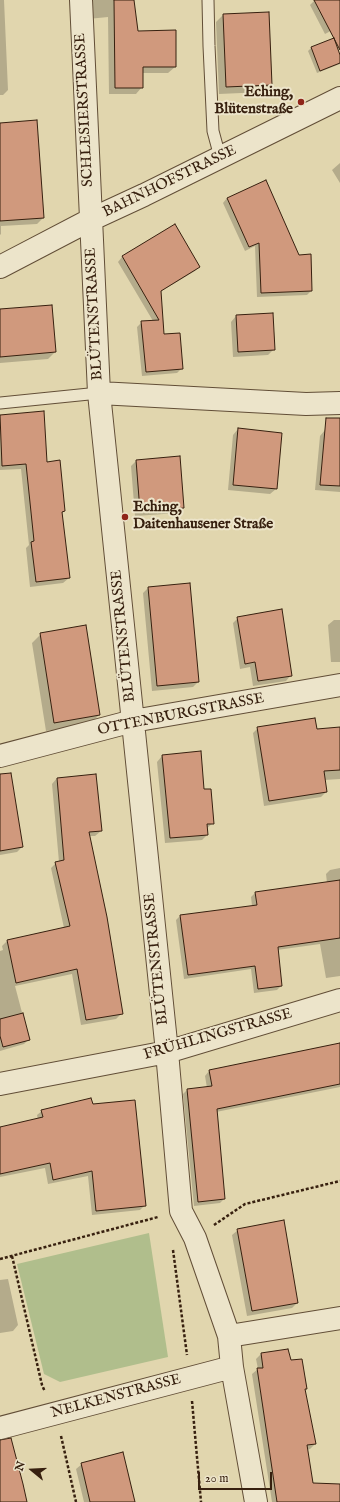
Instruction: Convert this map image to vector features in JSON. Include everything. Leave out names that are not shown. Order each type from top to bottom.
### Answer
[{"type":"street","name":"SCHLESIERSTRASSE","points":[[80,0],[90,220]]},
{"type":"street","name":"BAHNHOFSTRASSE","points":[[0,267],[90,220],[144,196],[340,98]]},
{"type":"street","name":"BLÜTENSTRASSE","points":[[90,220],[99,393],[167,1052],[181,1211]]},
{"type":"street","points":[[99,393],[306,404],[340,403]]},
{"type":"street","name":"OTTENBURGSTRASSE","points":[[0,756],[133,721],[340,685]]},
{"type":"street","name":"FRÜHLINGSTRASSE","points":[[0,1084],[167,1052],[340,1000]]},
{"type":"street","points":[[181,1211],[195,1238],[229,1336],[232,1367],[256,1502]]},
{"type":"street","points":[[229,1336],[340,1318]]},
{"type":"street","name":"NELKENSTRASSE","points":[[0,1428],[232,1367]]},
{"type":"lane","points":[[208,0],[208,46],[213,131],[220,157]]},
{"type":"lane","points":[[0,403],[99,393]]},
{"type":"path","points":[[195,1238],[245,1204],[340,1180]]},
{"type":"path","points":[[0,1259],[181,1211]]},
{"type":"path","points":[[12,1256],[42,1385],[56,1413],[76,1502]]},
{"type":"green space","points":[[149,1233],[168,1357],[60,1382],[44,1374],[17,1264]]},
{"type":"building","points":[[114,0],[134,0],[138,31],[176,30],[176,67],[143,67],[143,88],[115,88]]},
{"type":"building","points":[[314,0],[340,0],[340,50]]},
{"type":"building","points":[[269,12],[272,85],[226,87],[223,14]]},
{"type":"building","points":[[334,38],[340,55],[340,63],[320,71],[311,47]]},
{"type":"building","points":[[37,120],[44,218],[0,221],[0,123]]},
{"type":"building","points":[[266,180],[299,255],[311,254],[312,291],[261,293],[259,243],[249,247],[227,198]]},
{"type":"building","points":[[175,224],[200,267],[161,291],[164,334],[180,333],[183,369],[146,372],[141,321],[159,320],[122,256]]},
{"type":"building","points":[[52,305],[56,352],[0,357],[0,309]]},
{"type":"building","points":[[273,313],[275,350],[238,352],[236,315]]},
{"type":"building","points":[[44,411],[47,462],[60,460],[65,511],[62,512],[70,578],[36,582],[31,542],[34,541],[26,464],[2,466],[0,415]]},
{"type":"building","points":[[326,418],[340,418],[340,486],[320,485]]},
{"type":"building","points":[[238,428],[282,433],[277,489],[233,485]]},
{"type":"building","points":[[180,456],[184,508],[140,511],[136,460]]},
{"type":"building","points":[[190,583],[199,682],[157,686],[148,587]]},
{"type":"building","points":[[282,609],[292,676],[258,681],[255,662],[245,664],[237,617]]},
{"type":"building","points":[[86,625],[100,715],[54,723],[40,633]]},
{"type":"building","points":[[315,718],[317,729],[340,727],[340,770],[324,771],[327,792],[269,801],[257,727]]},
{"type":"building","points":[[201,751],[204,789],[211,789],[214,824],[207,824],[208,835],[170,838],[162,755]]},
{"type":"building","points":[[11,773],[23,847],[0,851],[0,774]]},
{"type":"building","points":[[96,774],[102,831],[89,832],[107,917],[123,1014],[86,1020],[77,969],[16,983],[7,940],[70,926],[55,862],[64,860],[57,778]]},
{"type":"building","points":[[340,880],[340,938],[278,947],[282,986],[258,989],[255,966],[188,975],[180,915],[257,905],[255,892]]},
{"type":"building","points":[[23,1013],[30,1040],[3,1047],[0,1036],[0,1019]]},
{"type":"building","points":[[340,1043],[340,1084],[217,1109],[225,1199],[198,1202],[187,1089],[212,1086],[209,1070]]},
{"type":"building","points":[[91,1098],[93,1104],[135,1100],[146,1206],[96,1211],[92,1171],[53,1180],[50,1163],[0,1174],[0,1127],[43,1117],[41,1110]]},
{"type":"building","points":[[284,1220],[298,1303],[252,1311],[237,1229]]},
{"type":"building","points":[[288,1349],[291,1360],[302,1359],[307,1389],[305,1389],[316,1444],[307,1445],[313,1483],[340,1484],[340,1502],[277,1502],[257,1368],[263,1368],[261,1353]]},
{"type":"building","points":[[11,1438],[27,1502],[0,1502],[0,1440]]},
{"type":"building","points":[[123,1452],[135,1502],[90,1502],[81,1463]]},
{"type":"place","name":"Eching, Blütenstraße","points":[[301,102]]},
{"type":"place","name":"Eching, Daitenhausener Straße","points":[[125,517]]}]
